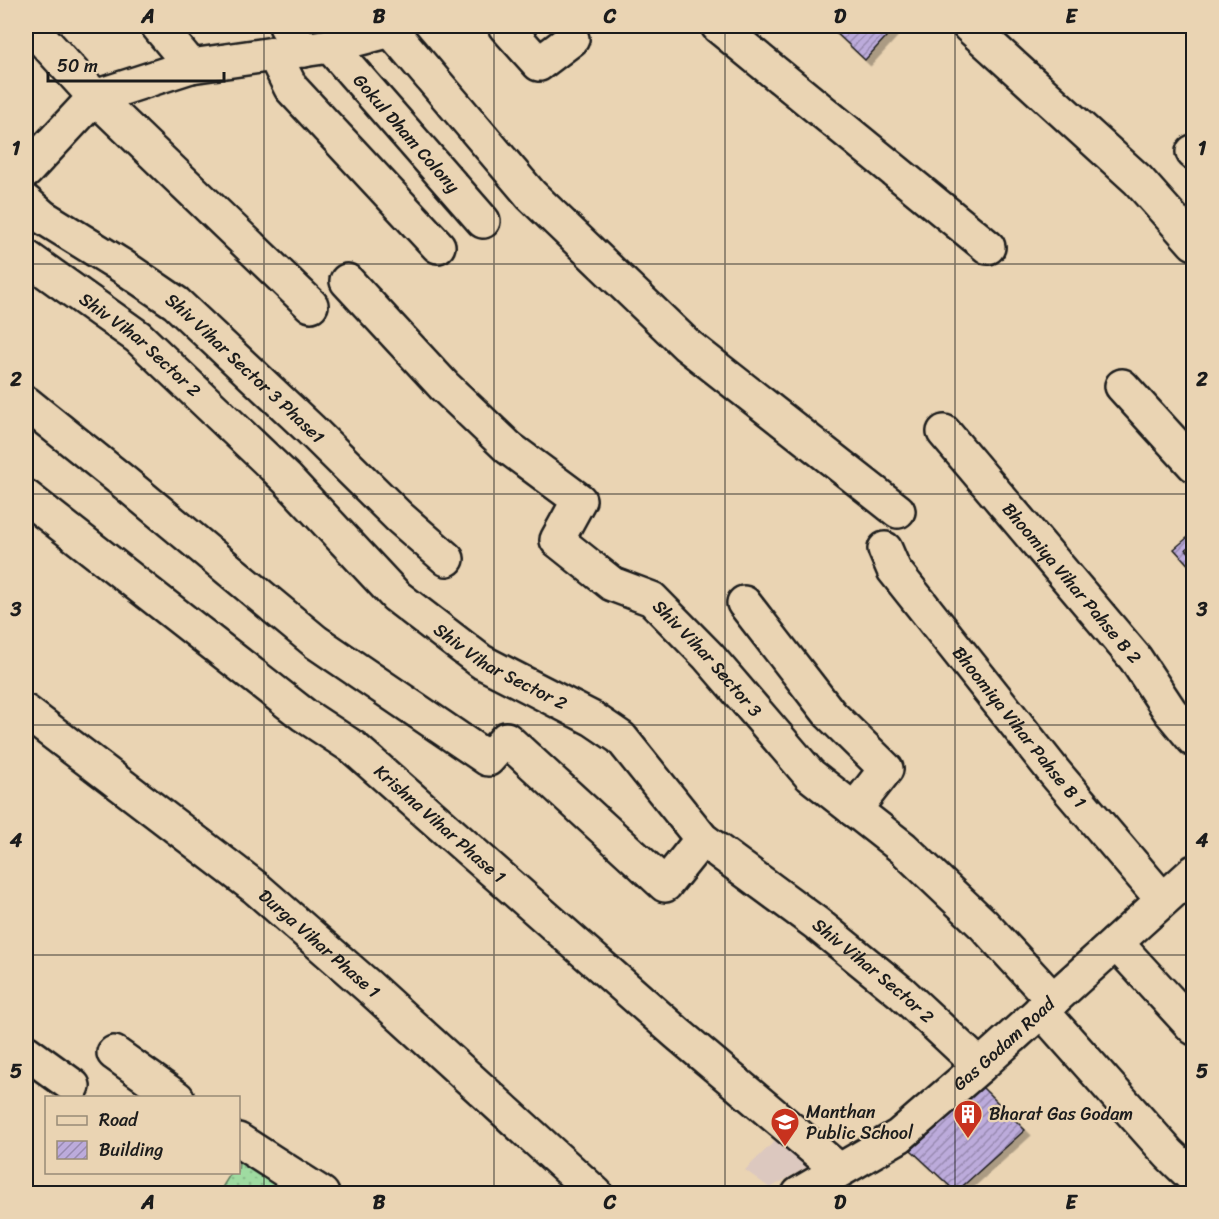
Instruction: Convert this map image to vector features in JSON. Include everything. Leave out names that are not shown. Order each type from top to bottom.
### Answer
[{"type":"street","points":[[30,26],[95,97],[311,305]]},
{"type":"street","points":[[158,26],[191,66]]},
{"type":"street","points":[[506,26],[539,64],[572,39]]},
{"type":"street","points":[[718,26],[988,248]]},
{"type":"street","points":[[969,26],[1138,180],[1194,243]]},
{"type":"street","points":[[29,161],[95,97],[191,66],[299,44],[395,28],[531,195],[687,345],[898,511]]},
{"type":"street","points":[[299,44],[291,88],[438,246]]},
{"type":"street","name":"Gokul Dham Colony","points":[[299,44],[483,221]]},
{"type":"street","name":"Shiv Vihar Sector 3 Phase1","points":[[26,202],[43,218],[122,266],[176,303],[310,429],[399,517],[447,559]]},
{"type":"street","name":"Shiv Vihar Sector 2","points":[[26,257],[138,337],[287,479],[396,596],[482,662],[593,719],[621,738],[702,839],[816,923],[902,993],[980,1066]]},
{"type":"street","name":"Shiv Vihar Sector 3","points":[[347,281],[444,386],[509,448],[579,500],[557,540],[612,584],[652,599],[708,656],[810,775],[903,848],[984,925],[1169,1154],[1194,1178]]},
{"type":"street","points":[[1122,386],[1194,465]]},
{"type":"street","points":[[26,403],[316,642],[488,759],[506,739],[665,885],[702,839]]},
{"type":"street","name":"Bhoomiya Vihar Pahse B 2","points":[[944,432],[1135,658],[1170,711],[1194,740]]},
{"type":"street","name":"Krishna Vihar Phase 1","points":[[26,497],[304,715],[354,748],[678,1034],[839,1170]]},
{"type":"street","name":"Bhoomiya Vihar Pahse B 1","points":[[885,549],[894,570],[1055,773],[1162,899]]},
{"type":"street","points":[[744,603],[830,714],[886,769],[854,810]]},
{"type":"street","name":"Durga Vihar Phase 1","points":[[26,712],[256,888],[596,1194]]},
{"type":"street","name":"Gas Godam Road","points":[[799,1194],[899,1136],[980,1066],[1194,872]]},
{"type":"street","points":[[1116,943],[1194,1028]]},
{"type":"street","points":[[26,1052],[73,1086]]},
{"type":"street","points":[[114,1053],[174,1096]]},
{"type":"street","points":[[240,1141],[322,1194]]},
{"type":"shaded area","name":"Manthan Public School","points":[[784,1132],[818,1161],[770,1188],[745,1170]]},
{"type":"green space","points":[[243,1154],[291,1193],[218,1194],[230,1174],[240,1174],[240,1160]]},
{"type":"building","points":[[829,26],[896,26],[865,60]]},
{"type":"building","points":[[1194,532],[1194,543],[1186,549],[1194,558],[1194,571],[1174,549]]},
{"type":"building","name":"Bharat Gas Godam","points":[[982,1087],[1025,1130],[956,1192],[911,1150]]},
{"type":"place","name":"Bharat Gas Godam","points":[[968,1140]]},
{"type":"place","name":"Manthan Public School","points":[[785,1148]]}]
